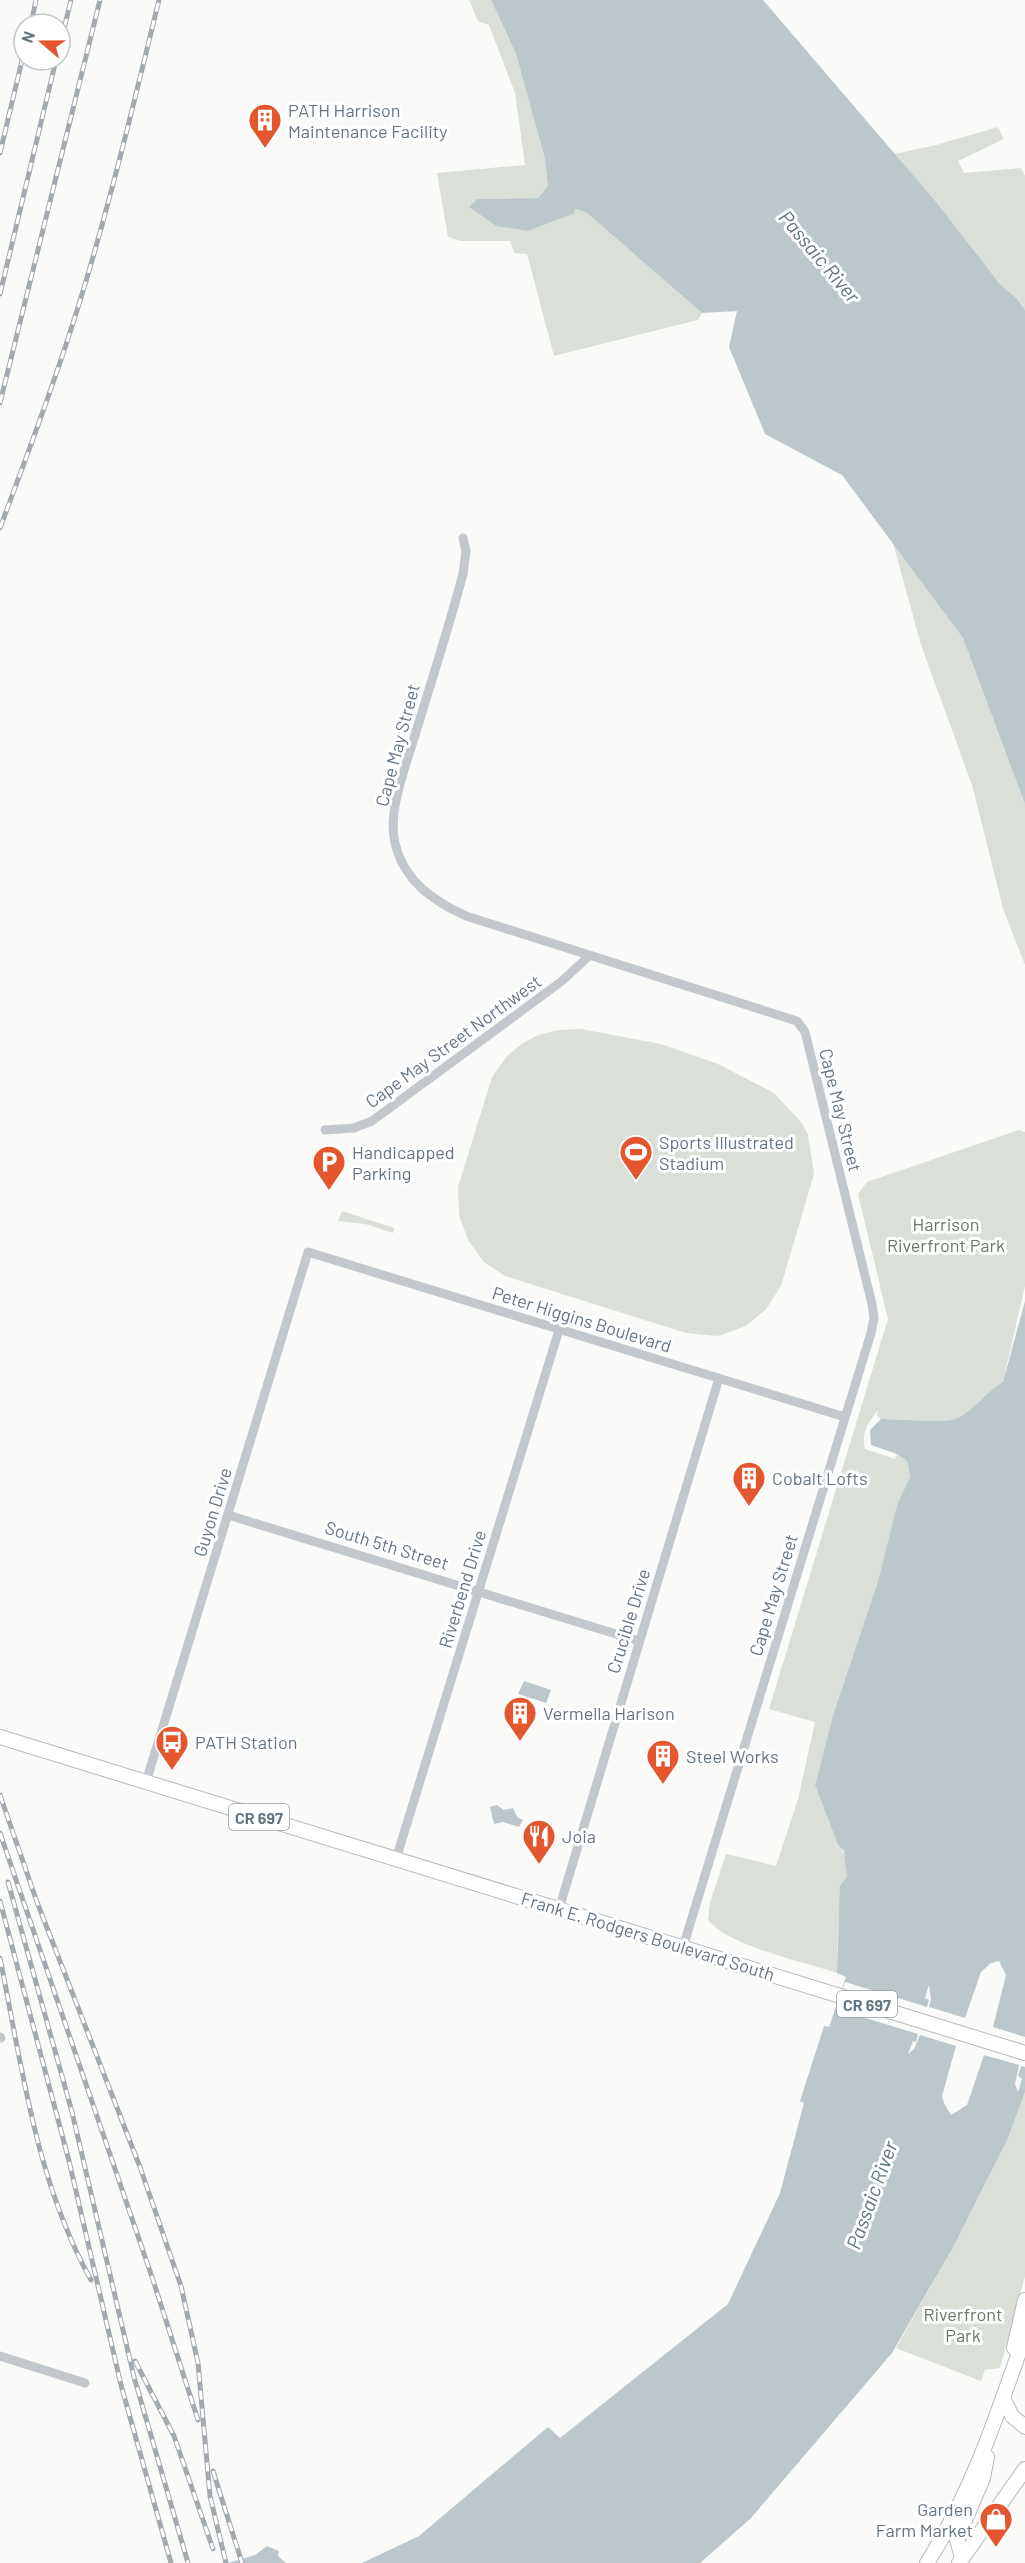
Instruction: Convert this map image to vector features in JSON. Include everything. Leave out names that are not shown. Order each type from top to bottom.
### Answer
[{"type":"main road","name":"CR 697","points":[[0,1737],[396,1859]]},
{"type":"main road","name":"Frank E. Rodgers Boulevard South","points":[[396,1859],[1025,2053]]},
{"type":"main road","points":[[1011,2374],[1018,2324],[1025,2300]]},
{"type":"main road","points":[[927,2563],[951,2524],[990,2437],[1025,2335]]},
{"type":"main road","points":[[1003,2398],[1012,2416],[1025,2427]]},
{"type":"main road","points":[[962,2561],[957,2539],[983,2478],[990,2437]]},
{"type":"main road","points":[[962,2561],[1025,2469]]},
{"type":"street","name":"Cape May Street","points":[[463,538],[466,558],[463,574],[402,781],[393,826],[395,845],[419,888],[440,904],[466,916],[791,1017],[802,1027],[873,1310],[871,1333],[682,1947]]},
{"type":"street","name":"Cape May Street Northwest","points":[[325,1130],[354,1128],[372,1121],[562,981],[589,956]]},
{"type":"street","name":"Peter Higgins Boulevard","points":[[309,1252],[845,1417]]},
{"type":"street","name":"Guyon Drive","points":[[146,1782],[309,1252]]},
{"type":"street","name":"Riverbend Drive","points":[[396,1859],[559,1330]]},
{"type":"street","name":"Crucible Drive","points":[[559,1909],[719,1378]]},
{"type":"street","name":"South 5th Street","points":[[228,1515],[479,1590],[639,1641]]},
{"type":"street","points":[[0,2356],[85,2383]]},
{"type":"green space","points":[[469,0],[491,0],[516,54],[545,159],[548,186],[538,198],[477,199],[469,207],[496,226],[528,231],[573,214],[576,209],[587,213],[702,313],[698,320],[554,356],[527,254],[514,253],[510,241],[461,241],[448,237],[437,173],[525,165],[515,93],[489,25],[478,21]]},
{"type":"green space","points":[[998,127],[1004,139],[958,161],[964,173],[1021,168],[1025,176],[1025,310],[996,280],[895,154]]},
{"type":"green space","points":[[893,543],[963,638],[1025,804],[1025,965],[1003,909],[972,785],[921,645]]},
{"type":"green space","name":"Sports Illustrated Stadium","points":[[581,1029],[661,1044],[718,1064],[774,1093],[802,1123],[808,1135],[814,1174],[781,1286],[766,1309],[746,1326],[718,1336],[686,1333],[505,1276],[484,1262],[468,1240],[459,1215],[458,1187],[492,1077],[508,1055],[523,1043],[538,1035],[558,1030]]},
{"type":"green space","name":"Harrison Riverfront Park","points":[[1019,1130],[1025,1132],[1025,1286],[1003,1382],[955,1419],[931,1421],[881,1419],[877,1416],[878,1410],[868,1424],[865,1433],[865,1449],[895,1459],[897,1454],[907,1461],[910,1477],[897,1505],[878,1581],[833,1715],[815,1785],[846,1861],[846,1882],[838,1927],[837,1973],[749,1945],[732,1938],[708,1920],[710,1903],[726,1854],[776,1866],[798,1799],[815,1722],[769,1709],[888,1319],[858,1194],[867,1182]]},
{"type":"green space","points":[[342,1211],[394,1228],[393,1233],[365,1224],[338,1221]]},
{"type":"green space","name":"Riverfront Park","points":[[1025,2092],[1025,2276],[1000,2368],[985,2370],[981,2381],[896,2348],[982,2191]]},
{"type":"water","name":"Passaic River","points":[[491,0],[763,0],[936,202],[999,283],[1017,299],[1025,310],[1025,804],[963,638],[842,475],[765,434],[729,347],[737,311],[702,313],[587,213],[576,209],[573,214],[528,231],[496,226],[469,207],[477,199],[538,198],[548,186],[545,159],[516,54]]},
{"type":"water","name":"Passaic River","points":[[1025,1301],[1025,2092],[1007,2140],[952,2249],[892,2353],[750,2519],[700,2563],[362,2563],[419,2536],[548,2427],[560,2438],[728,2304],[780,2193],[804,2103],[800,2101],[824,2026],[829,2027],[846,1977],[837,1973],[840,1886],[847,1877],[844,1851],[838,1845],[815,1785],[833,1715],[878,1581],[897,1505],[910,1477],[907,1461],[897,1454],[871,1445],[870,1430],[881,1419],[950,1420],[961,1416],[973,1407],[1003,1382]]},
{"type":"water","points":[[524,1681],[551,1690],[546,1703],[518,1694]]},
{"type":"water","points":[[497,1805],[504,1810],[513,1808],[518,1818],[523,1820],[519,1827],[503,1822],[494,1824],[490,1807]]},
{"type":"water","points":[[267,2546],[279,2551],[278,2556],[286,2563],[228,2563],[255,2555]]},
{"type":"pier","points":[[999,1961],[1006,1975],[993,2027],[1025,2037],[1025,2067],[1021,2066],[1018,2076],[1022,2079],[1018,2092],[1015,2084],[1019,2065],[984,2055],[967,2105],[951,2115],[942,2096],[956,2046],[920,2035],[914,2049],[908,2054],[918,2034],[836,2009],[845,1982],[927,2007],[929,2000],[925,1998],[929,1985],[931,1999],[929,2007],[965,2018],[981,1972],[991,1963]]},
{"type":"railway","points":[[34,12],[36,0]]},
{"type":"railway","points":[[68,12],[71,0]]},
{"type":"railway","points":[[0,403],[100,0]]},
{"type":"railway","points":[[0,528],[54,381],[94,255],[159,0]]},
{"type":"railway","points":[[0,153],[19,72]]},
{"type":"railway","points":[[0,294],[53,72]]},
{"type":"railway","points":[[0,1795],[37,1902],[140,2167],[181,2286],[198,2363],[210,2496],[226,2563]]},
{"type":"railway","points":[[0,1833],[152,2277],[198,2420]]},
{"type":"railway","points":[[8,1882],[72,2112],[134,2377],[188,2563]]},
{"type":"railway","points":[[0,1901],[69,2161],[121,2385],[171,2563]]},
{"type":"railway","points":[[0,1958],[24,2082],[44,2163],[72,2242],[91,2280]]},
{"type":"railway","points":[[135,2361],[174,2436],[213,2549]]},
{"type":"railway","points":[[213,2471],[242,2563]]},
{"type":"place","name":"PATH Harrison Maintenance Facility","points":[[265,149]]},
{"type":"place","name":"Sports Illustrated Stadium","points":[[636,1181]]},
{"type":"place","name":"Handicapped Parking","points":[[329,1191]]},
{"type":"place","name":"Cobalt Lofts","points":[[749,1507]]},
{"type":"place","name":"Vermella Harison","points":[[520,1742]]},
{"type":"place","name":"PATH Station","points":[[172,1771]]},
{"type":"place","name":"Steel Works","points":[[663,1785]]},
{"type":"place","name":"Joia","points":[[539,1865]]},
{"type":"place","name":"Garden Farm Market","points":[[996,2548]]}]
